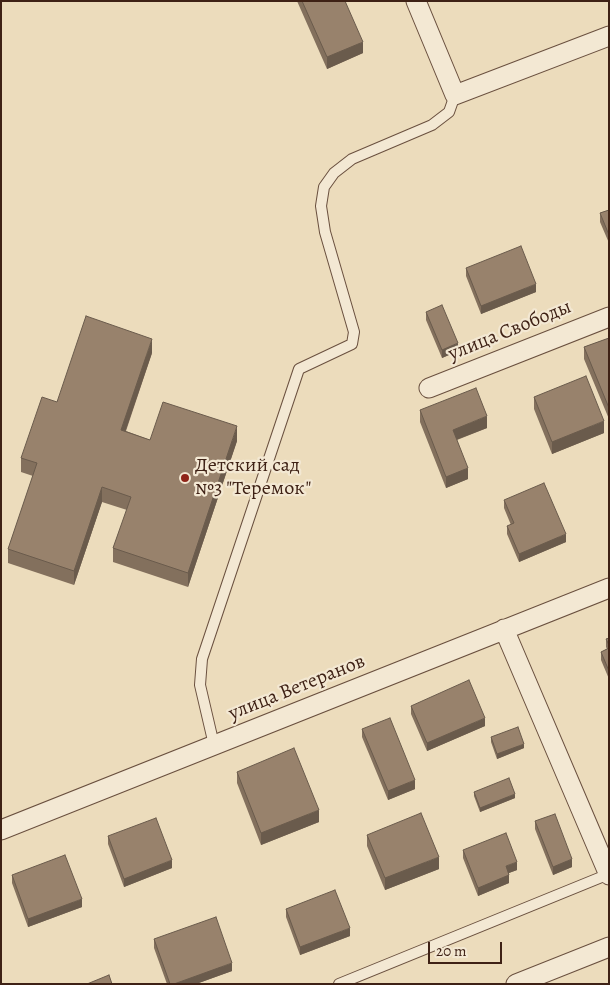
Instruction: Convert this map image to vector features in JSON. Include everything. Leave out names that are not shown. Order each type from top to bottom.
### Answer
[{"type":"street","points":[[416,1],[455,95],[609,36]]},
{"type":"street","name":"улица Свободы","points":[[428,388],[609,317]]},
{"type":"street","name":"улица Ветеранов","points":[[1,830],[609,588]]},
{"type":"street","points":[[504,630],[609,874]]},
{"type":"street","points":[[516,984],[609,947]]},
{"type":"lane","points":[[214,745],[200,685],[202,659],[299,369],[352,344],[354,332],[325,232],[321,206],[324,187],[334,172],[352,159],[432,126],[449,112],[455,95]]},
{"type":"lane","points":[[339,984],[609,874]]},
{"type":"building","points":[[302,1],[345,1],[363,42],[327,57]]},
{"type":"building","points":[[609,210],[609,235],[600,213]]},
{"type":"building","points":[[521,246],[536,284],[481,306],[466,268]]},
{"type":"building","points":[[442,305],[458,343],[442,350],[426,312]]},
{"type":"building","points":[[86,316],[152,339],[121,430],[150,440],[163,402],[237,426],[188,573],[113,548],[131,497],[102,487],[74,571],[8,549],[37,463],[21,458],[42,397],[57,402]]},
{"type":"building","points":[[609,338],[609,408],[584,347]]},
{"type":"building","points":[[586,376],[604,421],[552,442],[534,397]]},
{"type":"building","points":[[476,388],[487,416],[453,430],[468,468],[446,477],[420,410]]},
{"type":"building","points":[[544,483],[566,534],[519,554],[507,526],[514,523],[504,500]]},
{"type":"building","points":[[609,648],[609,671],[601,652]]},
{"type":"building","points":[[469,680],[485,718],[427,743],[411,706]]},
{"type":"building","points":[[390,718],[415,780],[388,791],[362,729]]},
{"type":"building","points":[[518,727],[524,744],[497,754],[491,737]]},
{"type":"building","points":[[294,748],[319,810],[261,833],[237,772]]},
{"type":"building","points":[[509,778],[515,794],[480,808],[474,792]]},
{"type":"building","points":[[421,813],[439,857],[385,878],[367,835]]},
{"type":"building","points":[[555,814],[572,859],[553,867],[535,821]]},
{"type":"building","points":[[156,818],[172,860],[124,879],[108,836]]},
{"type":"building","points":[[506,833],[517,862],[506,866],[509,875],[478,888],[463,850]]},
{"type":"building","points":[[65,855],[82,899],[28,919],[12,875]]},
{"type":"building","points":[[335,890],[350,928],[300,947],[286,909]]},
{"type":"building","points":[[216,917],[232,963],[170,984],[154,939]]},
{"type":"building","points":[[109,975],[112,984],[87,984]]},
{"type":"place","name":"Детский сад №3 \"Теремок\"","points":[[185,478]]}]
